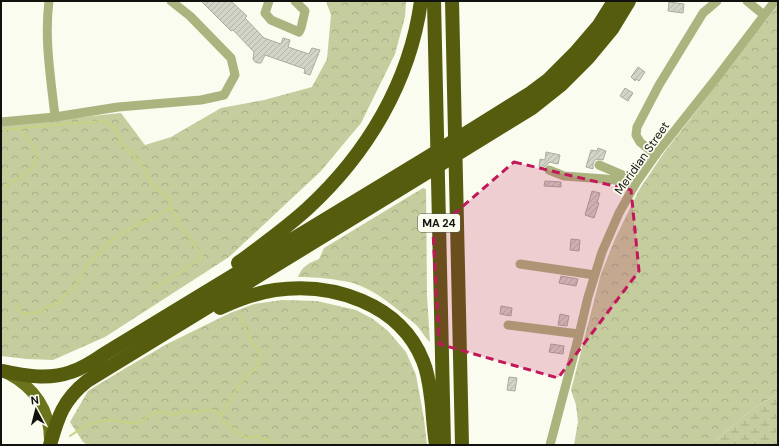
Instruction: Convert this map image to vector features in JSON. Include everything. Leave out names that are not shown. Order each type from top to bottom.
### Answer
[{"type":"highway","points":[[172,313],[279,233],[329,187],[350,164],[372,133],[384,112],[405,67],[418,19],[420,1]]},
{"type":"highway","name":"MA 24","points":[[434,1],[444,445]]},
{"type":"highway","name":"MA 24","points":[[452,1],[462,445]]},
{"type":"highway","points":[[2,371],[29,376],[60,376],[94,361],[519,101],[548,79],[567,62],[584,44],[614,1]]},
{"type":"highway","points":[[50,445],[55,425],[60,414],[66,403],[82,385],[146,344],[532,108],[566,80],[588,58],[604,39],[629,1]]},
{"type":"highway","points":[[146,344],[241,299],[263,293],[288,289],[312,289],[338,293],[355,298],[373,306],[394,320],[407,334],[419,352],[429,382],[436,445]]},
{"type":"main road","points":[[2,371],[13,376],[26,386],[41,404],[48,419],[50,445]]},
{"type":"street","points":[[49,1],[48,54],[55,117]]},
{"type":"street","points":[[1,122],[55,117],[118,107],[201,100],[224,95],[235,75],[231,58],[190,16],[171,1]]},
{"type":"street","points":[[269,1],[265,13],[271,20],[299,32],[305,11],[295,1]]},
{"type":"street","points":[[656,155],[640,142],[636,135],[637,127],[659,85],[703,13],[717,1]]},
{"type":"street","points":[[747,1],[764,15]]},
{"type":"street","name":"Meridian Street","points":[[550,445],[588,297],[602,252],[619,213],[635,184],[656,155],[775,1]]},
{"type":"street","points":[[599,165],[627,177],[635,184]]},
{"type":"street","points":[[549,170],[564,176],[605,179],[635,184]]},
{"type":"street","points":[[520,264],[595,275]]},
{"type":"street","points":[[508,325],[579,334]]},
{"type":"highlighted area","points":[[514,162],[631,190],[639,271],[558,378],[439,344],[433,232]]},
{"type":"green space","points":[[326,1],[406,1],[405,17],[395,54],[361,123],[321,171],[229,257],[105,337],[53,360],[1,356],[1,125],[121,113],[145,145],[171,137],[221,108],[264,100],[312,87],[327,59],[331,15]]},
{"type":"green space","points":[[778,5],[778,394],[754,408],[724,433],[713,445],[574,445],[578,422],[576,405],[571,390],[601,274],[615,239],[639,190],[663,154]]},
{"type":"green space","points":[[423,188],[426,189],[427,296],[430,342],[419,328],[401,312],[386,300],[362,286],[326,278],[298,277],[306,265],[319,259],[324,248]]},
{"type":"green space","points":[[282,300],[317,301],[356,310],[373,319],[388,331],[406,352],[416,375],[427,445],[88,445],[83,442],[70,422],[88,391],[167,344],[230,313],[254,304]]},
{"type":"green space","points":[[778,394],[778,445],[713,445],[724,433],[754,408]]},
{"type":"building","points":[[201,1],[231,1],[247,16],[245,18],[264,38],[281,44],[283,38],[290,40],[288,47],[309,54],[312,48],[320,50],[310,75],[304,73],[305,69],[265,55],[261,63],[255,62],[253,59],[254,52],[233,30],[231,31]]},
{"type":"building","points":[[669,2],[684,4],[683,13],[668,11]]},
{"type":"building","points":[[638,67],[645,72],[639,81],[636,79],[635,81],[631,77]]},
{"type":"building","points":[[625,88],[633,93],[628,101],[620,96]]},
{"type":"building","points":[[598,148],[606,151],[603,160],[596,159],[593,163],[593,169],[586,167],[591,150],[597,151]]},
{"type":"building","points":[[546,152],[560,155],[558,164],[549,162],[543,168],[539,167],[540,159],[545,160]]},
{"type":"building","points":[[545,181],[561,182],[561,187],[544,186]]},
{"type":"building","points":[[592,191],[600,193],[597,203],[599,203],[594,218],[585,215]]},
{"type":"building","points":[[571,239],[580,240],[579,251],[570,250]]},
{"type":"building","points":[[561,276],[578,279],[576,286],[559,283]]},
{"type":"building","points":[[501,306],[512,308],[511,316],[500,314]]},
{"type":"building","points":[[560,314],[569,316],[567,326],[558,325]]},
{"type":"building","points":[[551,344],[564,346],[563,354],[549,352]]},
{"type":"building","points":[[509,377],[517,378],[515,391],[507,390]]},
{"type":"waterway","points":[[1,130],[107,121],[116,130],[122,144],[137,159],[153,185],[166,196],[178,222],[203,257],[152,289]]},
{"type":"waterway","points":[[4,190],[6,185],[12,180],[16,181],[31,169],[38,153],[19,128]]},
{"type":"waterway","points":[[16,306],[22,313],[31,314],[40,312],[46,307],[61,301],[68,291],[75,287],[86,267],[110,241],[141,223],[158,216],[171,207]]},
{"type":"waterway","points":[[239,315],[252,342],[259,351],[259,364],[244,379],[221,416],[224,422],[239,434],[248,438],[257,436],[276,445]]},
{"type":"waterway","points":[[70,436],[84,427],[99,421],[110,420],[137,423],[156,412],[174,415],[181,411],[198,412],[211,410],[222,414]]}]
